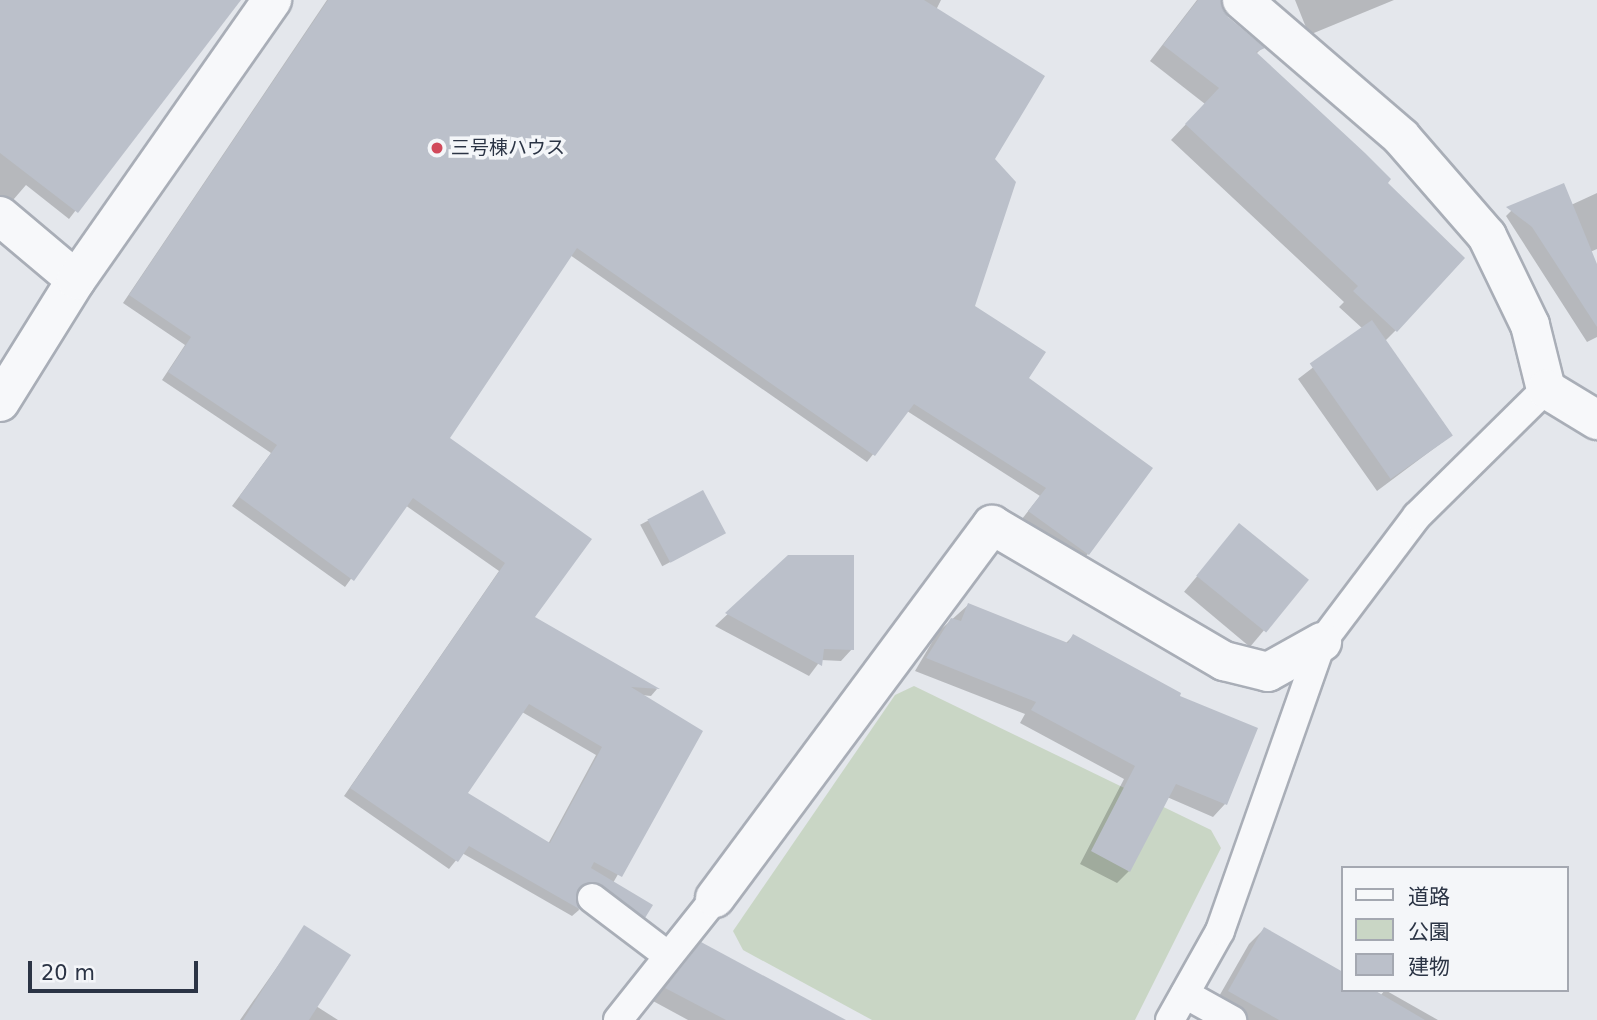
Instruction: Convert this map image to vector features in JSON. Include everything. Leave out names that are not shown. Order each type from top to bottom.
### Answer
[{"type":"street","points":[[0,402],[76,280],[272,0]]},
{"type":"street","points":[[1242,0],[1401,137],[1487,236],[1530,325],[1545,389],[1595,415]]},
{"type":"street","points":[[0,216],[76,280]]},
{"type":"street","points":[[715,898],[992,525],[1223,661],[1268,672],[1322,642]]},
{"type":"lane","points":[[1170,1020],[1220,931],[1322,642],[1417,516],[1545,389]]},
{"type":"lane","points":[[592,898],[667,954]]},
{"type":"lane","points":[[618,1020],[667,954],[715,898]]},
{"type":"lane","points":[[1185,994],[1232,1020]]},
{"type":"green space","points":[[914,686],[1211,830],[1221,848],[1135,1020],[872,1020],[743,950],[733,931],[895,695]]},
{"type":"building","points":[[0,0],[241,0],[78,213],[0,153]]},
{"type":"building","points":[[328,0],[924,0],[1045,76],[995,159],[1016,182],[975,306],[1046,352],[1029,378],[1153,468],[1089,555],[1028,511],[1046,488],[914,404],[875,456],[577,248],[450,438],[592,539],[535,617],[660,689],[631,687],[703,731],[622,877],[594,862],[591,868],[653,905],[645,918],[595,882],[578,889],[576,897],[581,910],[469,846],[458,862],[350,788],[505,563],[413,498],[354,581],[239,497],[277,445],[168,372],[191,337],[129,295]],"holes":[[[529,704],[602,747],[550,843],[468,793]]]},
{"type":"building","points":[[1198,0],[1221,0],[1228,17],[1265,48],[1256,52],[1365,153],[1391,179],[1388,183],[1465,258],[1397,332],[1353,291],[1358,286],[1185,124],[1219,88],[1163,45]]},
{"type":"building","points":[[1564,183],[1597,264],[1597,327],[1532,227],[1506,207]]},
{"type":"building","points":[[1372,320],[1453,436],[1391,479],[1310,364]]},
{"type":"building","points":[[703,490],[726,533],[670,563],[647,520]]},
{"type":"building","points":[[1239,523],[1309,580],[1266,632],[1196,576]]},
{"type":"building","points":[[788,555],[854,555],[854,650],[824,649],[822,666],[725,613]]},
{"type":"building","points":[[968,603],[1068,643],[1073,634],[1181,693],[1180,696],[1258,728],[1227,805],[1176,784],[1130,872],[1091,851],[1135,766],[1031,710],[1036,702],[926,658],[951,618],[961,621]]},
{"type":"building","points":[[304,925],[351,955],[309,1020],[243,1020]]},
{"type":"building","points":[[1264,927],[1342,971],[1342,992],[1377,992],[1425,1020],[1279,1020],[1228,991]]},
{"type":"building","points":[[701,942],[846,1020],[726,1020],[665,988]]},
{"type":"place","name":"三号棟ハウス","points":[[437,148]]}]
